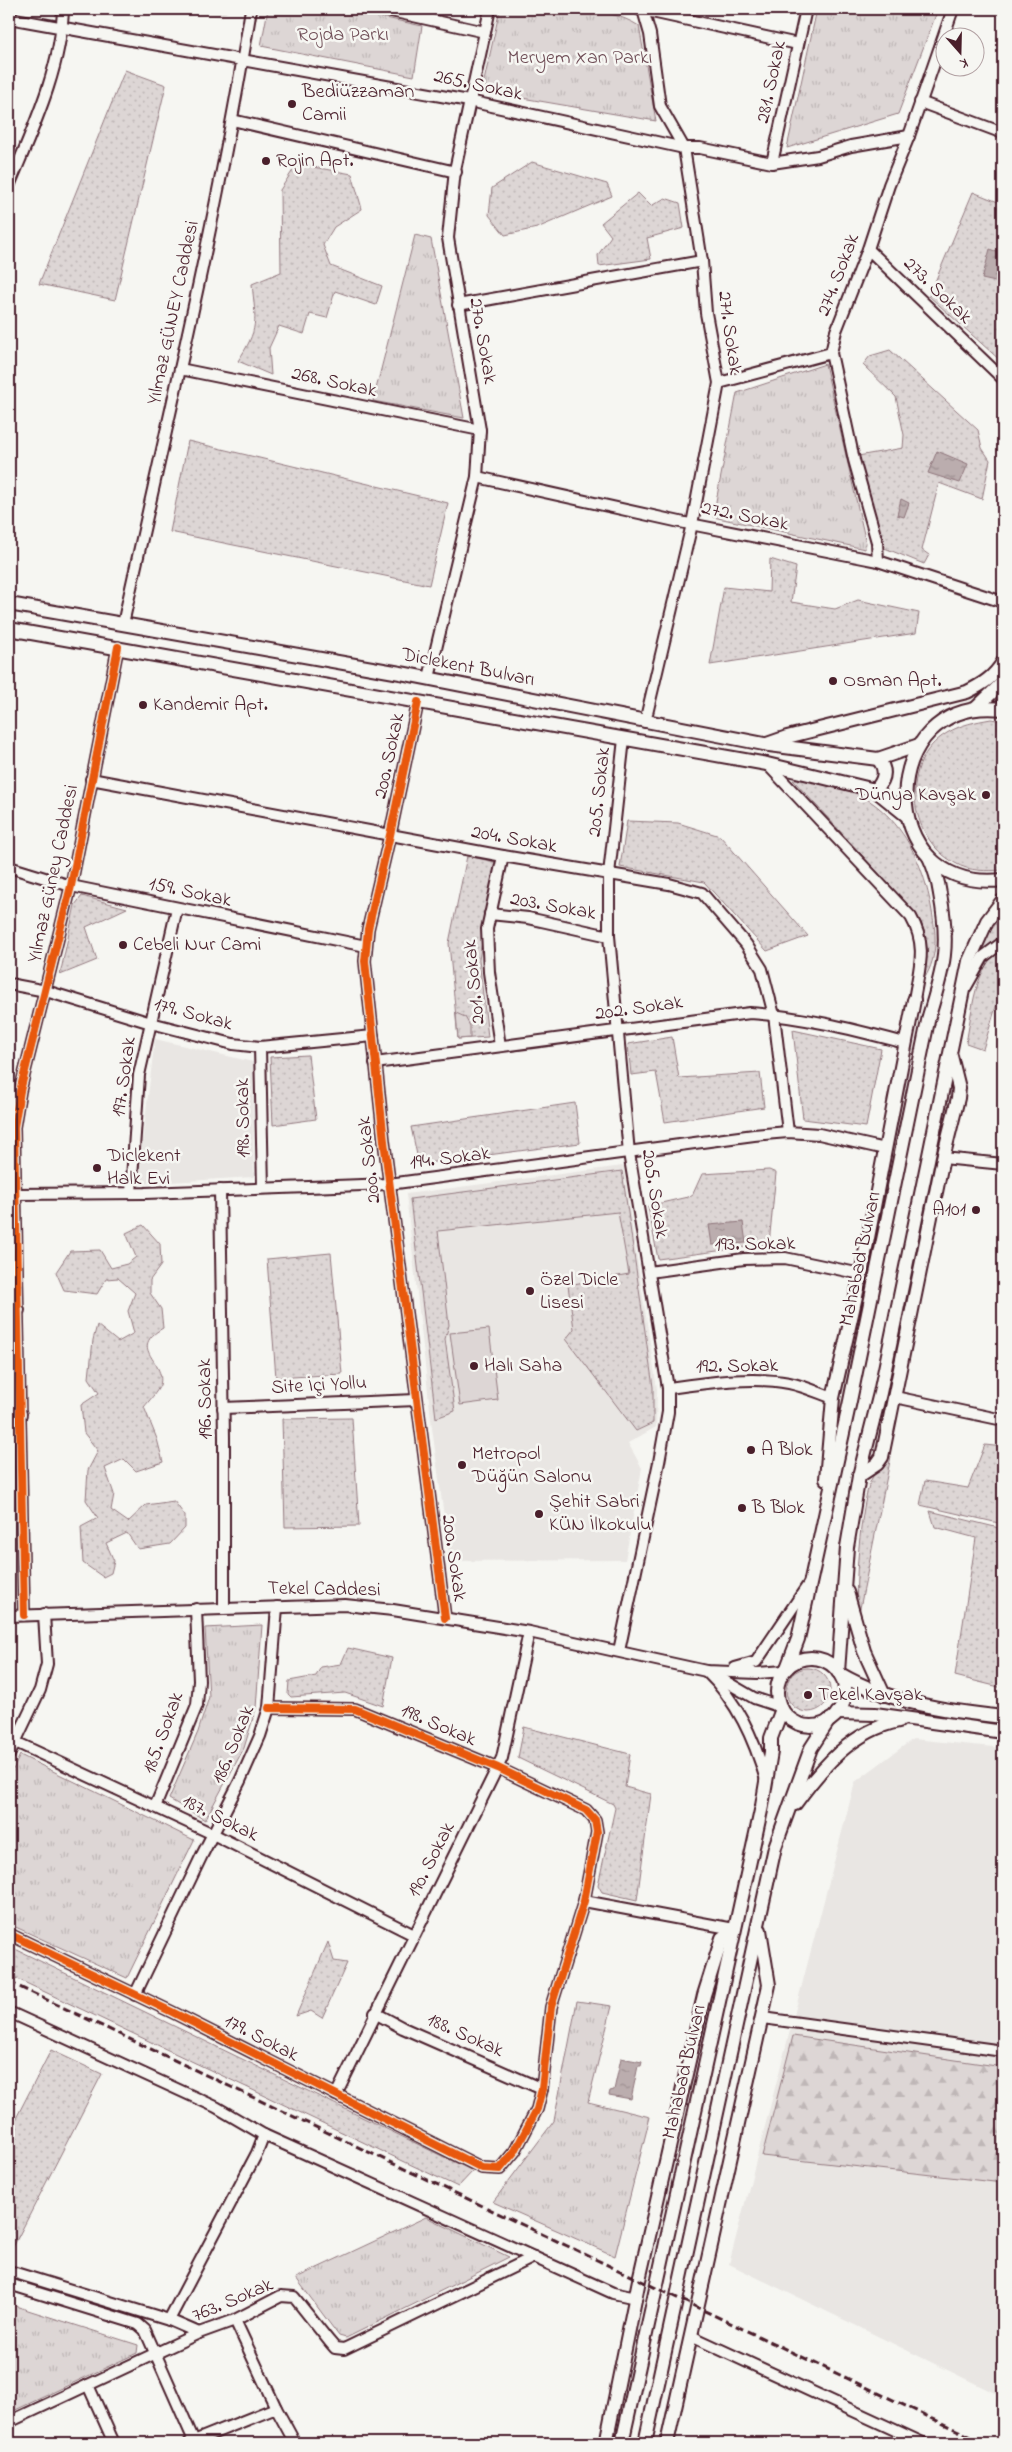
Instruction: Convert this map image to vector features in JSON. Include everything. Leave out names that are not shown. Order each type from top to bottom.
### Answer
[{"type":"main road","name":"Diclekent Bulvarı","points":[[9,604],[429,678],[766,745],[878,759],[919,745]]},
{"type":"main road","name":"Diclekent Bulvarı","points":[[9,629],[767,764],[875,790],[906,815]]},
{"type":"main road","points":[[766,745],[787,737],[967,692],[997,672],[1003,662]]},
{"type":"main road","points":[[975,709],[1003,682]]},
{"type":"main road","points":[[1003,709],[975,709],[954,716],[934,728],[919,745],[910,761],[905,779],[904,797],[906,815],[915,838],[929,857],[947,870],[967,879],[989,882],[1003,880]]},
{"type":"main road","points":[[875,790],[882,783],[884,774],[884,769],[878,759]]},
{"type":"main road","name":"Mahabad Bulvarı","points":[[785,1670],[798,1639],[929,1016],[942,972],[946,940],[946,917],[938,874],[929,857]]},
{"type":"main road","points":[[839,1673],[847,1547],[860,1476],[880,1393],[968,960],[987,921],[1003,900]]},
{"type":"main road","points":[[914,1000],[929,1016]]},
{"type":"main road","points":[[822,1530],[833,1398],[861,1274],[914,1000]]},
{"type":"main road","points":[[860,1476],[877,1464],[882,1457],[895,1397],[959,1088],[950,1052]]},
{"type":"main road","points":[[844,1582],[864,1651],[884,1695]]},
{"type":"main road","points":[[833,1717],[844,1698],[845,1689],[839,1673],[832,1665],[816,1658],[798,1660],[785,1670],[777,1686],[781,1708],[789,1717],[808,1725],[819,1724],[833,1717],[911,1719],[1003,1732]]},
{"type":"main road","points":[[839,1673],[884,1695],[934,1708],[1003,1717]]},
{"type":"main road","name":"Mahabad Bulvarı","points":[[622,2443],[723,1989],[766,1780],[771,1738],[781,1708]]},
{"type":"main road","name":"Mahabad Bulvarı","points":[[646,2443],[775,1848],[812,1748],[833,1717]]},
{"type":"main road","points":[[785,1819],[814,1778],[835,1756],[858,1737],[884,1724],[911,1719]]},
{"type":"main road","points":[[667,2443],[769,1986],[759,1923]]},
{"type":"main road","points":[[606,2443],[636,2298],[704,1995],[722,1938],[734,1929]]},
{"type":"street","points":[[9,186],[50,80],[62,28],[63,9]]},
{"type":"street","name":"Yılmaz GÜNEY Caddesi","points":[[123,624],[180,369],[232,120],[251,9]]},
{"type":"street","points":[[382,9],[485,32]]},
{"type":"street","name":"270. Sokak","points":[[429,678],[477,477],[480,430],[448,238],[456,172],[469,101],[490,9]]},
{"type":"street","points":[[640,9],[798,44]]},
{"type":"street","name":"271. Sokak","points":[[640,9],[650,34],[660,106],[684,148],[702,261],[706,313],[719,383],[692,524],[645,722]]},
{"type":"street","name":"281. Sokak","points":[[772,163],[806,9]]},
{"type":"street","name":"274. Sokak","points":[[878,561],[877,542],[854,460],[831,353],[836,331],[868,249],[889,185],[909,136],[952,9]]},
{"type":"street","name":"265. Sokak","points":[[9,18],[469,101],[684,148],[700,148],[772,163],[818,156],[851,146],[909,136]]},
{"type":"street","points":[[920,102],[1003,133]]},
{"type":"street","points":[[232,120],[456,172]]},
{"type":"street","name":"273. Sokak","points":[[868,249],[1003,378]]},
{"type":"street","points":[[458,305],[702,261]]},
{"type":"street","points":[[719,383],[831,353]]},
{"type":"street","name":"268. Sokak","points":[[180,369],[480,430]]},
{"type":"street","name":"272. Sokak","points":[[477,477],[692,524],[878,561],[1003,602]]},
{"type":"street","name":"Yılmaz Güney Caddesi","points":[[24,1615],[20,1414],[14,1310],[14,1098],[46,991],[71,886],[118,647]]},
{"type":"street","name":"200. Sokak","points":[[418,702],[366,946],[365,961],[389,1184],[445,1618]]},
{"type":"street","name":"205. Sokak","points":[[619,1651],[668,1412],[668,1388],[629,1153],[609,936],[609,874],[624,738]]},
{"type":"street","points":[[767,764],[911,917],[918,929],[922,948],[914,1000]]},
{"type":"street","name":"204. Sokak","points":[[91,779],[503,856],[669,884],[702,893],[757,959],[762,969],[774,1015],[788,1132]]},
{"type":"street","name":"201. Sokak","points":[[500,1046],[489,972],[487,929],[503,856]]},
{"type":"street","name":"159. Sokak","points":[[9,867],[71,886],[366,946]]},
{"type":"street","name":"197. Sokak","points":[[130,1193],[139,1075],[177,908]]},
{"type":"street","name":"203. Sokak","points":[[490,914],[528,918],[609,936]]},
{"type":"street","points":[[961,997],[983,957],[1003,942]]},
{"type":"street","name":"179. Sokak","points":[[9,984],[46,991],[151,1023],[233,1044],[260,1047],[373,1036]]},
{"type":"street","name":"202. Sokak","points":[[376,1063],[750,1013],[774,1015],[845,1028],[905,1043]]},
{"type":"street","name":"198. Sokak","points":[[260,1047],[263,1188]]},
{"type":"street","name":"194. Sokak","points":[[15,1194],[130,1193],[389,1184],[788,1132],[819,1134],[885,1149]]},
{"type":"street","points":[[943,1158],[1003,1164]]},
{"type":"street","name":"196. Sokak","points":[[220,1190],[224,1408],[224,1608]]},
{"type":"street","name":"193. Sokak","points":[[649,1272],[744,1259],[785,1258],[861,1274]]},
{"type":"street","name":"192. Sokak","points":[[668,1388],[708,1383],[767,1380],[791,1384],[833,1398]]},
{"type":"street","points":[[895,1397],[1003,1420]]},
{"type":"street","name":"Site İçi Yollu","points":[[224,1408],[416,1400]]},
{"type":"street","points":[[9,1414],[20,1414]]},
{"type":"street","points":[[706,1670],[742,1668],[756,1662],[811,1581]]},
{"type":"street","name":"Tekel Caddesi","points":[[9,1616],[345,1605],[445,1618],[529,1632],[706,1670],[758,1673],[785,1670]]},
{"type":"street","name":"186. Sokak","points":[[135,1995],[240,1781],[260,1736],[269,1708],[276,1607]]},
{"type":"street","name":"185. Sokak","points":[[155,1807],[197,1705],[199,1655],[196,1609]]},
{"type":"street","points":[[9,1755],[12,1740],[40,1690],[47,1664],[44,1614]]},
{"type":"street","name":"190. Sokak","points":[[336,2095],[498,1768],[506,1742],[529,1632]]},
{"type":"street","points":[[706,1670],[754,1698],[781,1708]]},
{"type":"street","points":[[706,1670],[724,1688],[743,1720],[758,1751],[766,1780]]},
{"type":"street","name":"198. Sokak","points":[[269,1708],[355,1709],[498,1768],[586,1810],[596,1820],[597,1832],[584,1901]]},
{"type":"street","name":"187. Sokak","points":[[12,1740],[213,1834],[414,1935]]},
{"type":"street","points":[[542,2089],[551,2007],[584,1901],[734,1929]]},
{"type":"street","name":"179. Sokak","points":[[9,1934],[482,2168],[500,2169],[515,2151],[537,2109],[542,2089]]},
{"type":"street","points":[[9,2012],[216,2107],[264,2135],[614,2293],[636,2298]]},
{"type":"street","name":"188. Sokak","points":[[375,2013],[403,2028],[542,2089]]},
{"type":"street","points":[[763,2018],[1003,2051]]},
{"type":"street","points":[[169,2320],[257,2153],[264,2135]]},
{"type":"street","name":"763. Sokak","points":[[9,2422],[200,2333],[235,2320],[281,2296],[294,2297],[335,2348],[344,2349],[534,2257]]},
{"type":"street","points":[[9,2271],[169,2320],[200,2333]]},
{"type":"street","points":[[9,2284],[138,2324],[145,2330],[193,2443],[276,2408]]},
{"type":"street","points":[[235,2320],[276,2408],[295,2443]]},
{"type":"street","points":[[691,2336],[923,2443]]},
{"type":"street","points":[[88,2385],[114,2443]]},
{"type":"shaded area","points":[[178,9],[231,9],[220,17]]},
{"type":"shaded area","points":[[155,1039],[253,1062],[254,1177],[137,1184]]},
{"type":"shaded area","name":"Özel Dicle Lisesi","points":[[623,1166],[657,1389],[656,1427],[628,1443],[642,1468],[625,1560],[450,1561],[432,1428],[406,1194]]},
{"type":"shaded area","points":[[913,1739],[1003,1748],[1003,2397],[729,2264],[855,1782]]},
{"type":"green space","name":"Meryem Xan Parkı","points":[[571,8],[590,10],[624,18],[639,26],[656,121],[487,92],[484,81],[500,9]]},
{"type":"green space","name":"Rojda Parkı","points":[[268,9],[345,9],[422,26],[414,76],[261,46]]},
{"type":"green space","points":[[817,9],[938,9],[898,114],[787,148]]},
{"type":"green space","points":[[125,70],[166,85],[115,300],[39,284]]},
{"type":"green space","points":[[299,161],[313,167],[352,174],[362,209],[334,227],[323,245],[331,266],[382,286],[376,305],[335,291],[327,318],[310,314],[304,334],[279,326],[269,348],[271,375],[238,361],[253,333],[255,317],[252,284],[281,272],[280,190]]},
{"type":"green space","points":[[532,162],[607,184],[612,196],[537,228],[505,235],[489,215],[492,188]]},
{"type":"green space","points":[[973,192],[1003,204],[1002,362],[929,296]]},
{"type":"green space","points":[[638,193],[651,206],[665,198],[680,203],[684,228],[647,238],[651,259],[599,266],[598,255],[611,236],[601,223]]},
{"type":"green space","points":[[415,235],[431,239],[464,418],[373,401]]},
{"type":"green space","points":[[890,350],[978,430],[982,448],[990,460],[982,499],[939,483],[922,550],[929,555],[924,564],[882,547],[858,456],[903,448],[904,435],[896,397],[863,365],[870,356]]},
{"type":"green space","points":[[825,364],[866,543],[865,549],[713,517],[737,393]]},
{"type":"green space","points":[[188,441],[448,503],[429,585],[170,532]]},
{"type":"green space","points":[[770,559],[796,567],[791,602],[835,609],[858,600],[919,613],[916,633],[710,665],[724,587],[769,592]]},
{"type":"green space","points":[[991,719],[1003,721],[1003,870],[991,871],[961,866],[939,851],[927,836],[919,819],[915,799],[916,780],[921,762],[931,746],[947,733],[963,725]]},
{"type":"green space","points":[[793,780],[821,782],[846,789],[868,800],[887,815],[902,833],[915,855],[924,879],[933,916],[934,952],[929,970],[924,979],[927,946],[924,931],[916,914]]},
{"type":"green space","points":[[627,821],[678,823],[720,836],[808,936],[767,951],[704,882],[620,867]]},
{"type":"green space","points":[[467,856],[495,862],[479,960],[488,1037],[458,1039],[449,943]]},
{"type":"green space","points":[[82,896],[127,908],[86,927],[97,960],[60,975],[75,905]]},
{"type":"green space","points":[[1003,914],[1003,936],[976,957],[989,933]]},
{"type":"green space","points":[[1003,947],[1003,984],[983,1049],[966,1043],[973,1003],[980,978],[986,966]]},
{"type":"green space","points":[[456,1013],[465,1017],[470,1026],[470,1038],[458,1039]]},
{"type":"green space","points":[[793,1030],[881,1049],[866,1127],[803,1119]]},
{"type":"green space","points":[[672,1037],[679,1078],[760,1073],[764,1107],[665,1122],[656,1072],[631,1075],[628,1044]]},
{"type":"green space","points":[[308,1055],[316,1119],[273,1125],[270,1057]]},
{"type":"green space","points":[[575,1103],[580,1143],[419,1164],[411,1127]]},
{"type":"green space","points":[[769,1170],[776,1173],[769,1244],[658,1259],[648,1206],[692,1196],[702,1174]]},
{"type":"green space","points":[[622,1171],[653,1387],[653,1423],[636,1431],[566,1339],[574,1329],[568,1285],[629,1274],[618,1212],[438,1231],[449,1325],[445,1339],[455,1411],[436,1418],[410,1199]]},
{"type":"green space","points":[[143,1225],[160,1244],[161,1265],[150,1280],[150,1293],[161,1309],[163,1328],[153,1335],[148,1342],[148,1349],[161,1377],[160,1385],[144,1407],[157,1439],[163,1462],[136,1471],[124,1459],[105,1468],[114,1494],[111,1510],[128,1522],[146,1505],[174,1501],[185,1516],[185,1528],[170,1544],[138,1549],[127,1533],[106,1543],[114,1561],[111,1573],[103,1577],[83,1563],[81,1527],[98,1518],[86,1500],[88,1470],[98,1451],[84,1433],[81,1405],[99,1393],[89,1378],[93,1340],[97,1325],[118,1342],[134,1333],[128,1311],[135,1293],[118,1278],[106,1279],[97,1294],[64,1290],[56,1272],[70,1251],[100,1250],[111,1268],[127,1264],[136,1257],[126,1233]]},
{"type":"green space","points":[[331,1253],[342,1374],[276,1378],[267,1259]]},
{"type":"green space","name":"Halı Saha","points":[[489,1329],[498,1400],[460,1405],[450,1333]]},
{"type":"green space","points":[[352,1418],[359,1526],[285,1527],[282,1419]]},
{"type":"green space","points":[[985,1445],[1003,1447],[1003,1524],[920,1505],[925,1481],[968,1488]]},
{"type":"green space","points":[[891,1456],[858,1618],[857,1570],[867,1491],[873,1477]]},
{"type":"green space","points":[[930,1511],[1003,1529],[1003,1688],[955,1676],[976,1538],[935,1527]]},
{"type":"green space","points":[[262,1625],[256,1708],[244,1748],[205,1820],[169,1799],[198,1732],[209,1697],[205,1628]]},
{"type":"green space","points":[[348,1648],[392,1658],[383,1706],[345,1693],[291,1697],[288,1694],[289,1681],[316,1676],[321,1667],[341,1664]]},
{"type":"green space","points":[[804,1668],[812,1668],[824,1674],[830,1690],[824,1706],[812,1712],[804,1712],[792,1706],[786,1694],[786,1686],[792,1674]]},
{"type":"green space","points":[[524,1727],[630,1754],[625,1787],[651,1794],[637,1900],[602,1892],[598,1885],[615,1808],[613,1804],[518,1758]]},
{"type":"green space","points":[[20,1755],[194,1840],[127,1978],[9,1924],[9,1778]]},
{"type":"green space","points":[[328,1942],[334,1961],[347,1963],[322,2018],[311,2011],[296,2016]]},
{"type":"green space","points":[[9,1946],[473,2171],[458,2187],[9,1975]]},
{"type":"green space","points":[[577,2001],[612,2006],[588,2102],[650,2117],[615,2256],[493,2202],[554,2121]]},
{"type":"green space","points":[[793,2036],[1003,2067],[1003,2183],[762,2156]]},
{"type":"green space","points":[[51,2050],[102,2074],[9,2255],[9,2132]]},
{"type":"green space","points":[[426,2217],[509,2257],[346,2338],[339,2336],[296,2278]]},
{"type":"green space","points":[[9,2304],[138,2345],[137,2353],[9,2413]]},
{"type":"water","points":[[990,249],[1003,255],[1003,273],[1000,283],[982,279]]},
{"type":"water","points":[[937,451],[968,464],[960,483],[928,473]]},
{"type":"water","points":[[901,499],[909,503],[904,517],[897,515]]},
{"type":"water","points":[[743,1222],[746,1243],[712,1245],[709,1225]]},
{"type":"water","points":[[621,2058],[642,2062],[641,2066],[638,2066],[631,2099],[609,2095],[610,2091],[614,2090]]},
{"type":"railway","points":[[9,1982],[984,2443]]},
{"type":"cycle path","points":[[24,1615],[14,1127],[20,1091],[71,886],[118,647]]},
{"type":"cycle path","points":[[418,702],[368,929],[365,961],[384,1141],[445,1618]]},
{"type":"cycle path","points":[[9,1934],[172,2012],[482,2168],[500,2169],[515,2151],[537,2109],[542,2089],[551,2007],[584,1901],[597,1832],[595,1820],[586,1810],[498,1768],[355,1709],[269,1708]]},
{"type":"place","name":"Bediüzzaman Camii","points":[[292,104]]},
{"type":"place","name":"Rojin Apt.","points":[[266,161]]},
{"type":"place","name":"Osman Apt.","points":[[833,681]]},
{"type":"place","name":"Kandemir Apt.","points":[[143,705]]},
{"type":"place","name":"Dünya Kavşak","points":[[986,795]]},
{"type":"place","name":"Cebeli Nur Cami","points":[[123,945]]},
{"type":"place","name":"Diclekent Halk Evi","points":[[97,1168]]},
{"type":"place","name":"A101","points":[[976,1210]]},
{"type":"place","name":"Özel Dicle Lisesi","points":[[530,1291]]},
{"type":"place","name":"Halı Saha","points":[[474,1366]]},
{"type":"place","name":"A Blok","points":[[751,1450]]},
{"type":"place","name":"Metropol Düğün Salonu","points":[[462,1465]]},
{"type":"place","name":"B Blok","points":[[742,1508]]},
{"type":"place","name":"Şehit Sabri KÜN İlkokulu","points":[[539,1514]]},
{"type":"place","name":"Tekel Kavşak","points":[[808,1695]]}]
